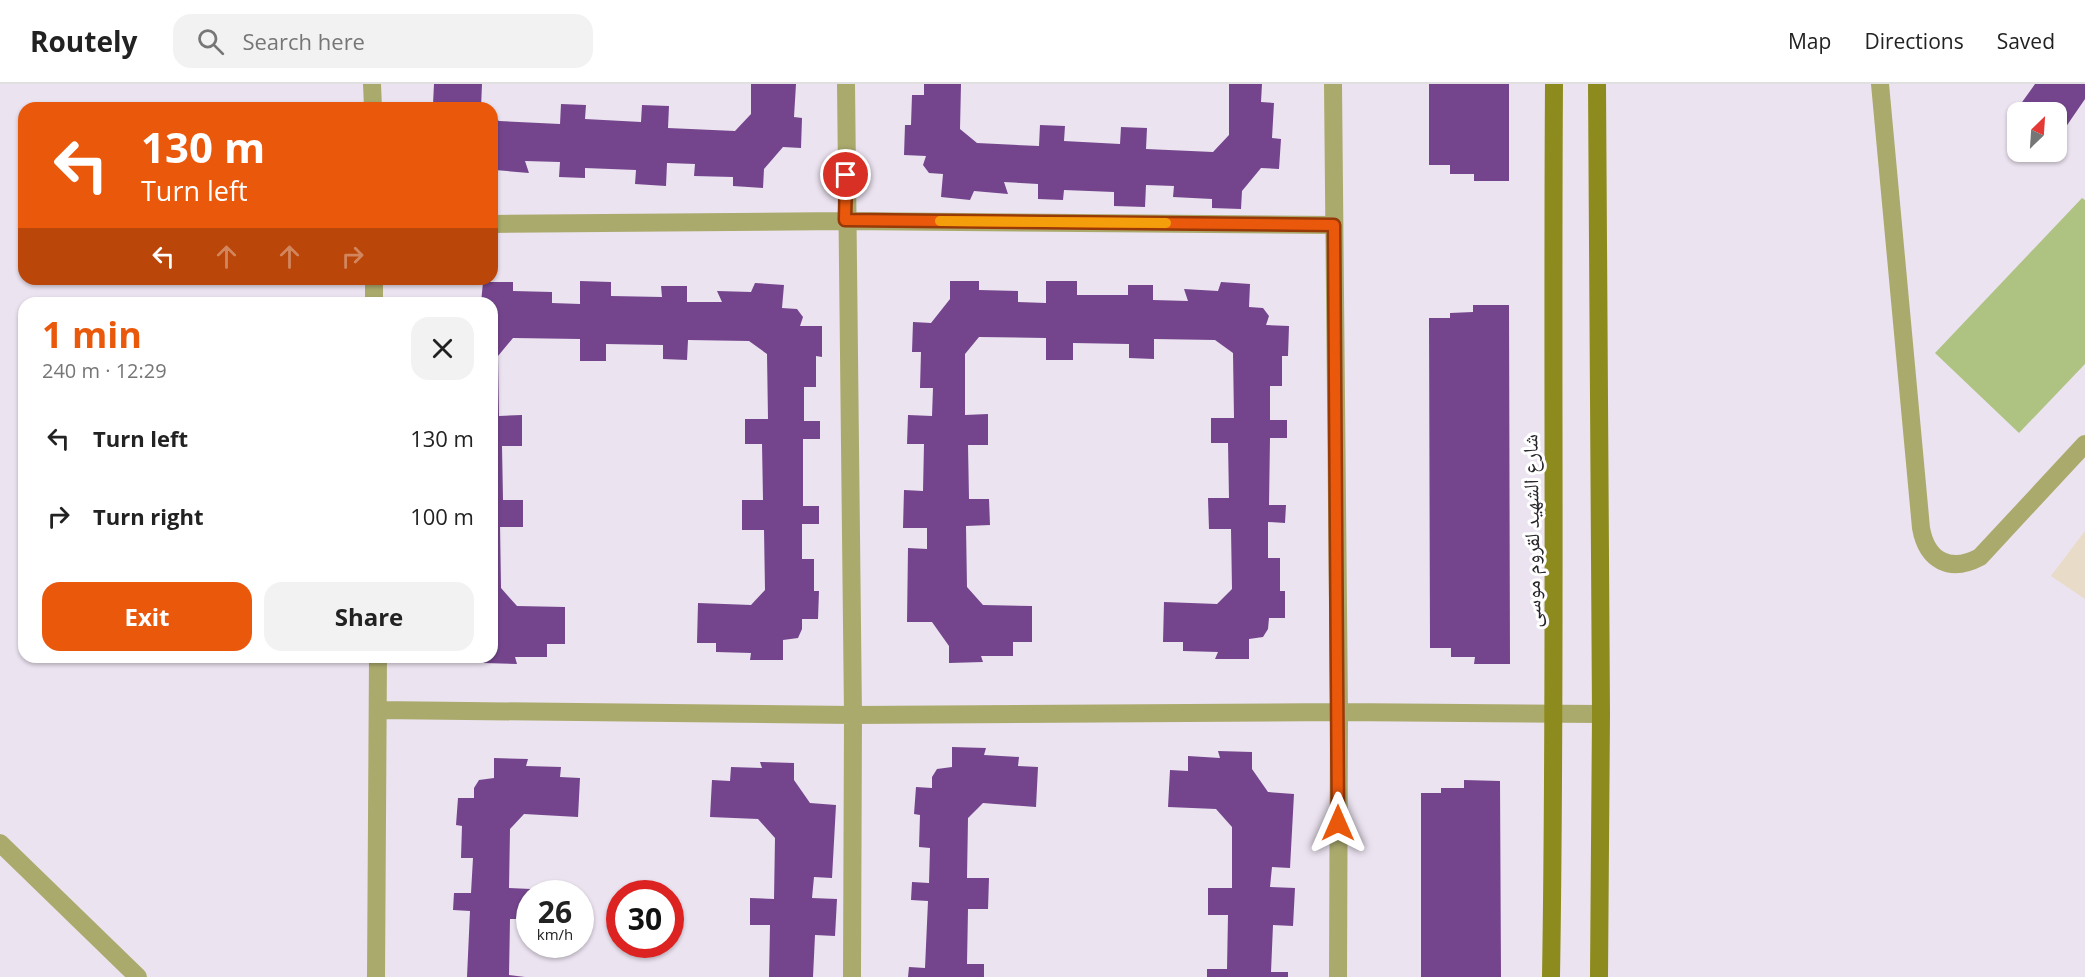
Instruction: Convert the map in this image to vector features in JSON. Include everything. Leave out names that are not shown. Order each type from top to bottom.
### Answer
[{"type":"street","points":[[372,84],[373,102]]},
{"type":"street","points":[[846,84],[845,220],[853,715],[852,977]]},
{"type":"street","points":[[1333,84],[1339,712],[1338,977]]},
{"type":"street","name":"شارع الشهيد لقروم موسى","points":[[1551,977],[1556,714],[1552,428],[1554,84]]},
{"type":"street","points":[[1598,84],[1601,714],[1599,977]]},
{"type":"street","points":[[1880,84],[1921,528],[1928,550],[1937,559],[1949,564],[1969,563],[1980,557],[2085,444]]},
{"type":"street","points":[[498,224],[845,220],[1334,225]]},
{"type":"street","points":[[376,977],[378,663]]},
{"type":"street","points":[[378,710],[853,715],[1339,712],[1601,714]]},
{"type":"street","points":[[0,843],[138,977]]},
{"type":"shaded area","points":[[2085,531],[2085,599],[2051,576]]},
{"type":"green space","points":[[2082,198],[2085,200],[2085,364],[2019,433],[1935,353]]},
{"type":"building","points":[[434,84],[482,84],[481,102],[433,102]]},
{"type":"building","points":[[751,84],[796,84],[794,117],[802,118],[801,148],[783,147],[764,169],[763,188],[733,186],[733,177],[694,176],[695,164],[667,163],[666,186],[635,184],[636,170],[585,168],[585,178],[559,177],[560,162],[525,161],[529,173],[498,170],[498,120],[560,124],[561,104],[586,105],[585,119],[641,122],[642,105],[669,106],[668,128],[735,131],[751,114]]},
{"type":"building","points":[[924,84],[961,84],[960,129],[977,143],[1039,146],[1040,125],[1065,126],[1064,141],[1120,144],[1121,127],[1147,128],[1146,149],[1213,152],[1229,135],[1229,84],[1262,84],[1261,102],[1274,103],[1272,138],[1281,139],[1279,169],[1261,168],[1242,191],[1241,209],[1212,208],[1212,199],[1173,197],[1174,186],[1146,185],[1145,207],[1114,206],[1114,192],[1064,190],[1063,200],[1038,199],[1038,184],[1004,182],[1008,194],[974,191],[970,200],[941,197],[943,174],[929,173],[923,165],[926,156],[904,155],[905,125],[911,125],[912,95],[924,95]]},
{"type":"building","points":[[1429,84],[1509,84],[1509,181],[1474,181],[1474,174],[1450,174],[1450,165],[1429,165]]},
{"type":"building","points":[[2035,84],[2085,84],[2085,99],[2067,125],[2067,102],[2022,102]]},
{"type":"building","points":[[580,281],[611,282],[611,296],[662,297],[661,286],[687,286],[687,302],[722,302],[717,291],[751,292],[755,283],[784,285],[782,308],[797,309],[803,317],[800,326],[822,326],[822,357],[816,356],[816,387],[804,387],[804,421],[820,421],[820,439],[803,439],[803,506],[819,506],[819,524],[802,524],[802,559],[814,559],[814,591],[819,591],[818,619],[802,619],[802,629],[798,638],[783,640],[783,660],[750,660],[751,653],[716,652],[716,643],[697,643],[698,603],[751,605],[765,590],[764,530],[742,530],[742,500],[763,500],[762,444],[745,444],[745,419],[768,419],[767,354],[749,341],[688,340],[687,360],[663,359],[663,345],[606,344],[606,361],[580,361],[580,339],[513,338],[498,356],[498,297],[482,297],[483,285],[513,282],[513,291],[552,292],[552,303],[580,304]]},
{"type":"building","points":[[950,281],[979,281],[979,290],[1018,291],[1018,302],[1046,303],[1046,281],[1077,281],[1077,295],[1128,295],[1128,285],[1153,285],[1153,300],[1188,301],[1184,289],[1218,291],[1221,282],[1250,284],[1249,307],[1263,308],[1269,316],[1266,325],[1289,326],[1288,356],[1282,356],[1282,386],[1270,386],[1270,420],[1287,420],[1287,438],[1270,438],[1269,505],[1286,505],[1285,523],[1268,522],[1268,558],[1280,558],[1280,591],[1285,591],[1285,618],[1269,618],[1268,629],[1263,637],[1249,639],[1249,659],[1215,659],[1218,652],[1183,651],[1183,642],[1163,642],[1164,602],[1217,604],[1232,589],[1231,529],[1209,529],[1208,498],[1229,498],[1228,443],[1211,443],[1211,418],[1234,418],[1233,353],[1215,340],[1154,339],[1154,359],[1129,358],[1129,344],[1073,343],[1073,360],[1046,360],[1046,338],[979,337],[965,354],[965,415],[988,414],[988,445],[968,445],[969,499],[989,499],[990,525],[966,526],[967,587],[983,605],[1032,606],[1032,642],[1013,642],[1013,656],[981,656],[983,662],[949,663],[949,646],[932,622],[907,622],[908,548],[927,549],[927,528],[903,528],[904,490],[923,491],[924,444],[907,444],[908,415],[932,416],[933,388],[920,388],[921,352],[912,352],[913,322],[931,323],[950,299]]},
{"type":"building","points":[[1473,305],[1509,305],[1510,664],[1474,664],[1475,657],[1451,657],[1451,648],[1430,648],[1429,318],[1450,318],[1450,313],[1473,312]]},
{"type":"building","points":[[498,356],[499,416],[522,415],[522,446],[502,446],[503,500],[523,500],[523,527],[500,527],[501,588],[517,606],[565,607],[565,644],[547,644],[547,657],[515,657],[517,664],[483,663],[498,663]]},
{"type":"building","points":[[952,747],[986,748],[984,755],[1019,757],[1018,766],[1038,767],[1036,807],[983,803],[968,818],[967,878],[989,878],[988,909],[968,909],[967,964],[984,964],[984,977],[908,977],[909,967],[925,968],[928,901],[911,900],[912,882],[929,883],[930,848],[919,847],[920,815],[914,814],[916,787],[932,788],[932,777],[937,769],[952,767]]},
{"type":"building","points":[[1218,751],[1252,752],[1252,769],[1268,792],[1294,794],[1290,868],[1272,867],[1270,887],[1295,888],[1293,926],[1273,925],[1271,972],[1288,972],[1288,977],[1207,977],[1207,969],[1227,969],[1228,915],[1208,915],[1208,888],[1232,888],[1232,827],[1216,809],[1168,807],[1170,770],[1188,771],[1188,756],[1220,758]]},
{"type":"building","points":[[494,758],[528,759],[526,766],[561,767],[560,777],[580,778],[578,817],[524,814],[510,829],[509,888],[516,888],[516,919],[510,919],[509,975],[525,977],[467,977],[470,911],[453,910],[454,893],[471,893],[473,858],[461,858],[462,826],[456,825],[458,798],[474,798],[474,788],[479,780],[494,778]]},
{"type":"building","points":[[760,762],[794,763],[794,780],[810,803],[836,805],[832,878],[814,877],[812,898],[837,899],[835,936],[815,935],[813,977],[769,977],[770,925],[750,925],[750,898],[774,899],[775,838],[758,819],[710,817],[712,780],[730,781],[731,767],[762,768]]},
{"type":"building","points":[[1464,780],[1500,781],[1501,977],[1421,977],[1421,793],[1441,793],[1441,788],[1464,788]]},
{"type":"slow traffic","points":[[940,221],[1166,223]]},
{"type":"route","points":[[846,175],[845,220],[1334,225],[1338,823]]}]
